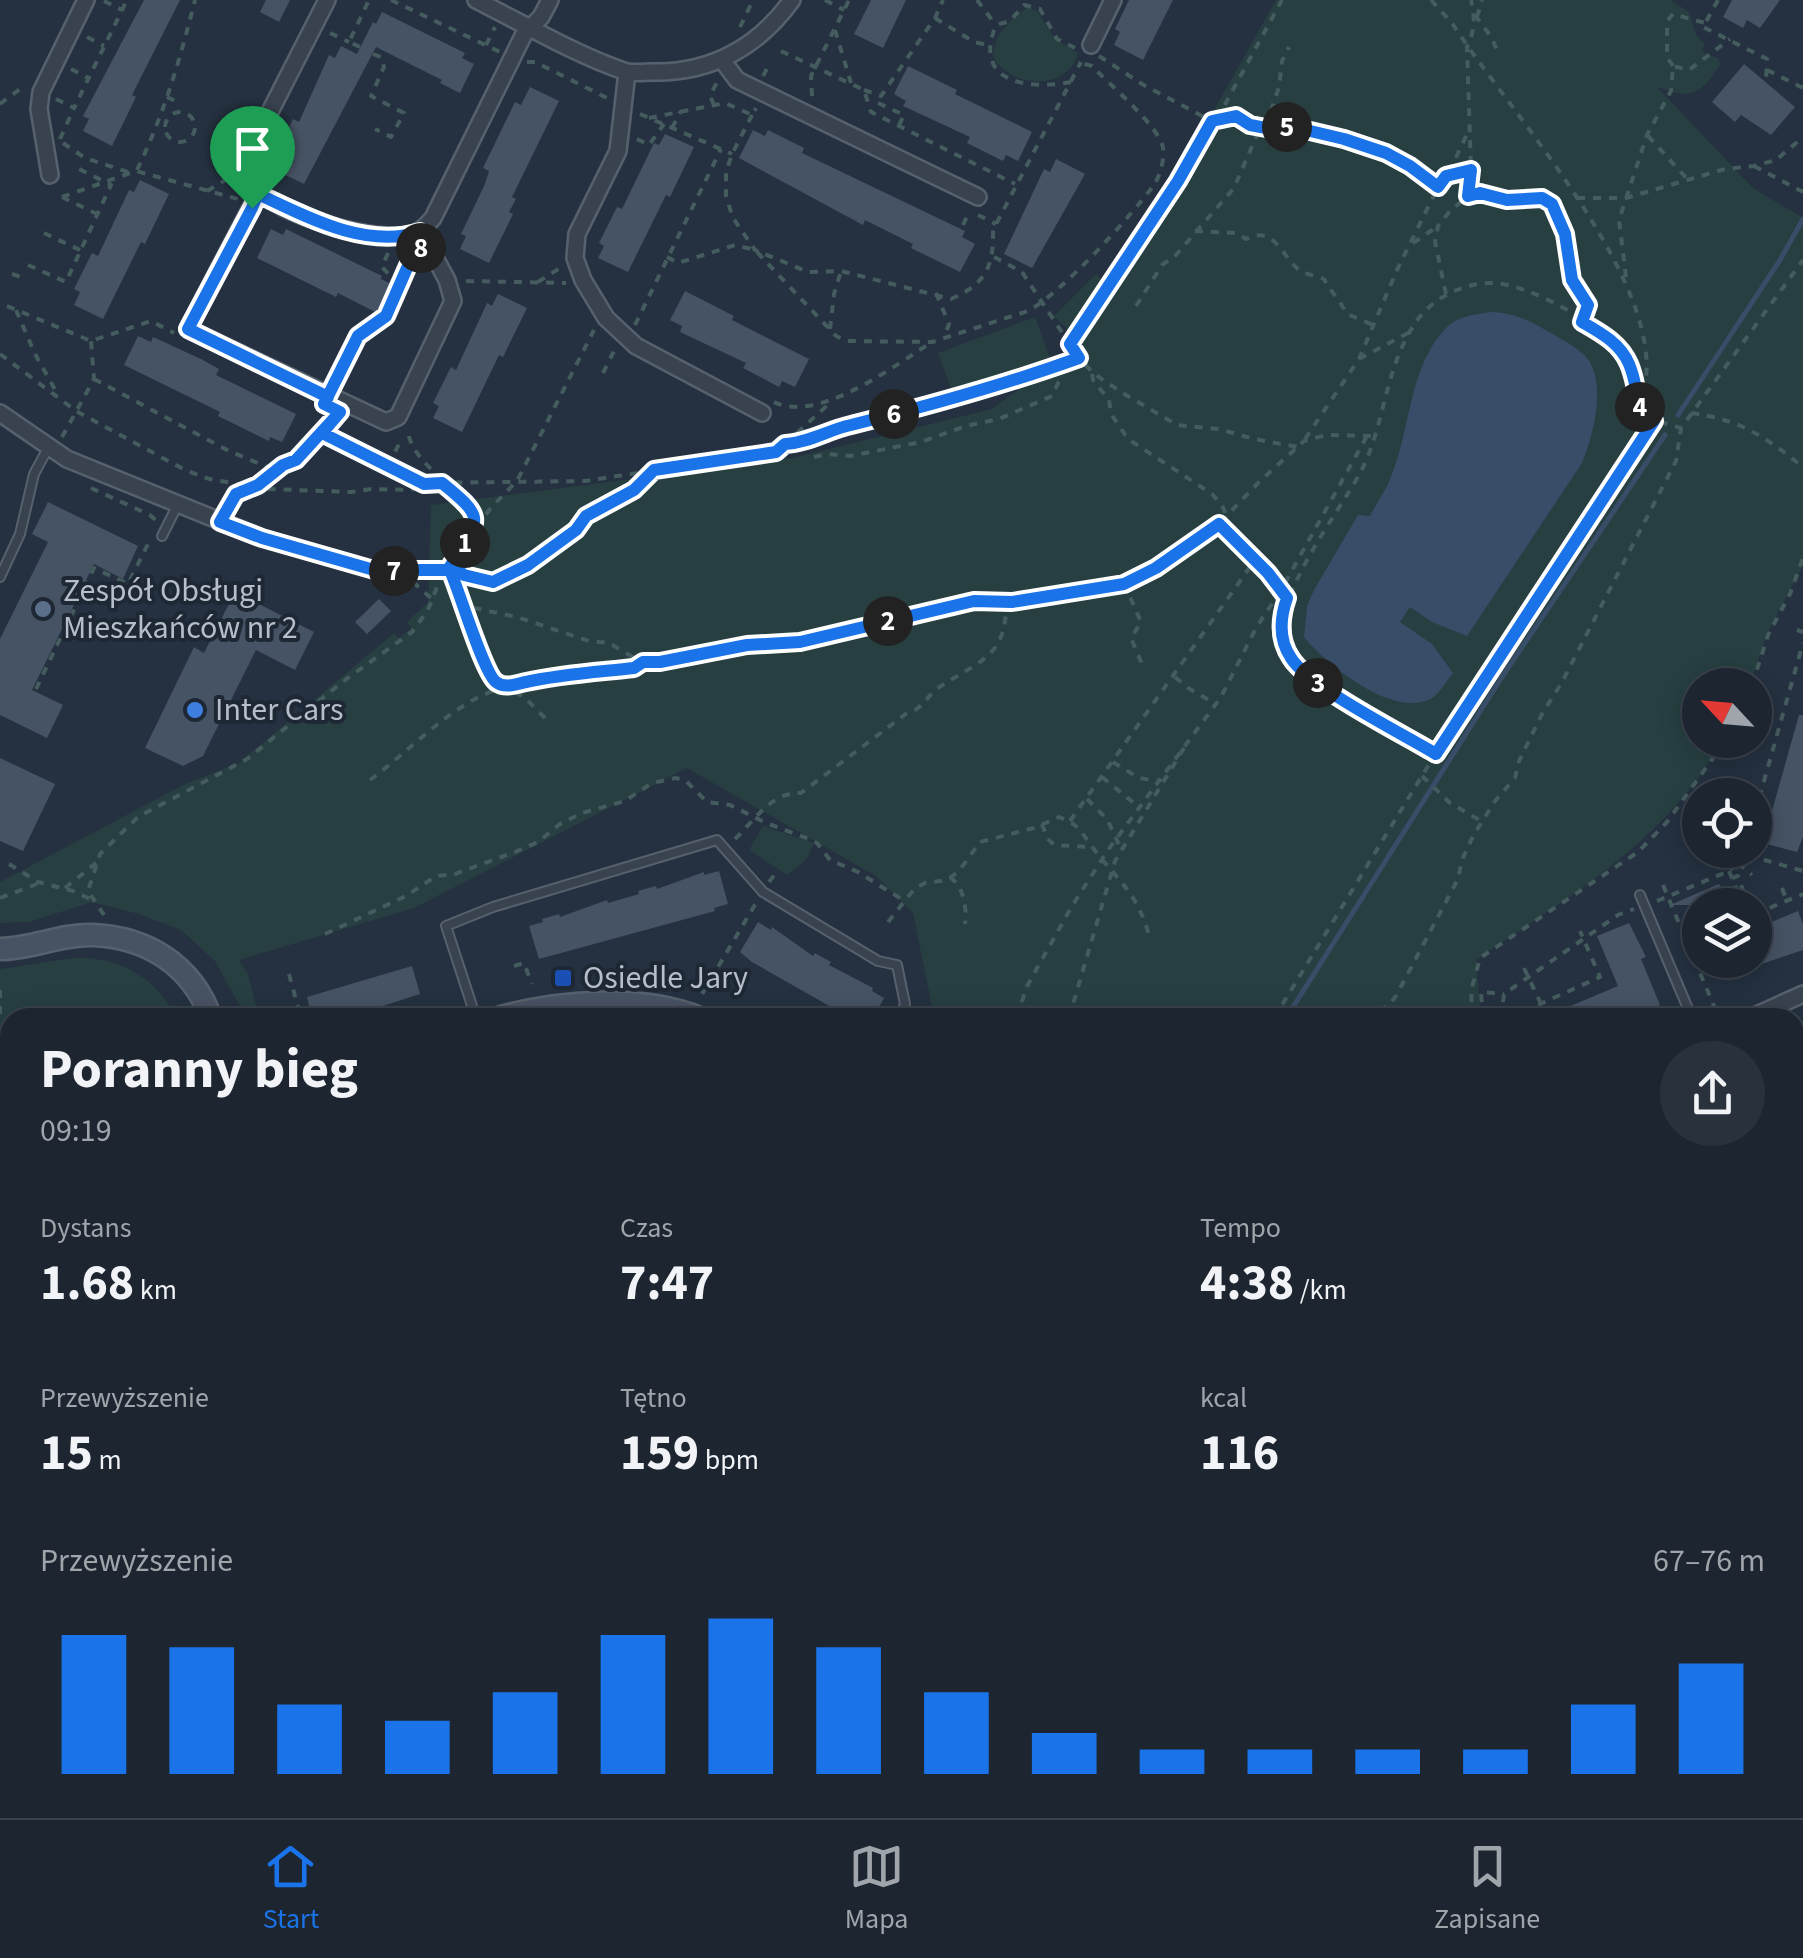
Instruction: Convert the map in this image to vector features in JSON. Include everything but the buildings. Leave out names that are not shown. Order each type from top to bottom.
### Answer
[{"type":"street","points":[[50,175],[39,109],[41,92],[86,0]]},
{"type":"street","points":[[327,0],[247,157],[245,176],[255,200],[343,230],[424,238]]},
{"type":"street","points":[[476,0],[627,72],[680,73],[724,64],[765,33],[792,0]]},
{"type":"street","points":[[424,238],[531,27],[550,0]]},
{"type":"street","points":[[1090,45],[1113,0]]},
{"type":"street","points":[[724,64],[737,80],[978,196]]},
{"type":"street","points":[[627,72],[618,150],[577,234],[575,258],[584,280],[606,318],[636,346],[766,406]]},
{"type":"street","points":[[255,200],[188,329],[375,419],[392,422],[398,417],[453,301],[452,290],[424,238]]},
{"type":"street","points":[[0,413],[48,448],[112,479],[262,538]]},
{"type":"street","points":[[0,950],[91,935],[124,940],[168,956],[186,974],[205,1008]]},
{"type":"street","points":[[1772,1008],[1803,994]]},
{"type":"street","points":[[539,1008],[587,1002],[668,1008]]},
{"type":"lane","points":[[0,577],[20,534],[34,474],[48,448]]},
{"type":"lane","points":[[162,536],[177,506]]},
{"type":"lane","points":[[473,1008],[446,926],[493,907],[718,840],[763,892],[878,961],[897,965],[903,1008]]},
{"type":"lane","points":[[1640,896],[1688,1008]]},
{"type":"path","points":[[127,0],[58,140],[85,158],[244,201],[255,200]]},
{"type":"path","points":[[97,214],[62,197],[133,172],[164,120],[171,115],[191,116],[196,130],[186,142],[172,140],[164,120],[167,96],[176,80],[195,0]]},
{"type":"path","points":[[349,42],[368,0]]},
{"type":"path","points":[[391,0],[503,53]]},
{"type":"path","points":[[408,7],[412,0]]},
{"type":"path","points":[[825,0],[844,10]]},
{"type":"path","points":[[806,113],[812,99],[811,76],[849,0]]},
{"type":"path","points":[[873,112],[943,0]]},
{"type":"path","points":[[977,0],[996,25]]},
{"type":"path","points":[[1070,344],[1178,181],[1282,0]]},
{"type":"path","points":[[1431,0],[1452,23],[1610,250],[1636,306],[1645,353],[1646,378],[1638,405]]},
{"type":"path","points":[[1471,0],[1475,16],[1498,53]]},
{"type":"path","points":[[1468,196],[1471,170],[1467,47],[1482,0]]},
{"type":"path","points":[[1718,0],[1704,27],[1767,60],[1766,82]]},
{"type":"path","points":[[104,2],[122,10]]},
{"type":"path","points":[[667,258],[678,263],[734,245],[808,272],[841,270],[951,299],[978,284],[994,257],[993,230],[1086,54],[1056,39],[1034,6],[1024,5],[1010,22],[996,25]]},
{"type":"path","points":[[1627,284],[1620,220],[1648,135],[1671,91],[1667,21],[1673,14],[1692,16],[1706,23]]},
{"type":"path","points":[[935,18],[974,42],[988,45]]},
{"type":"path","points":[[486,45],[496,24]]},
{"type":"path","points":[[996,25],[988,45],[993,64],[1014,83],[1046,86],[1071,82]]},
{"type":"path","points":[[834,30],[851,83]]},
{"type":"path","points":[[326,31],[360,47]]},
{"type":"path","points":[[86,37],[104,46]]},
{"type":"path","points":[[1672,66],[1689,70],[1730,38]]},
{"type":"path","points":[[1090,45],[1088,49],[1142,84],[1215,120],[1236,116],[1250,125],[1277,130],[1294,127],[1374,149],[1410,166],[1438,187]]},
{"type":"path","points":[[1136,306],[1162,265],[1176,255],[1234,188],[1256,137],[1264,128],[1289,47]]},
{"type":"path","points":[[781,51],[851,83],[904,115],[899,126]]},
{"type":"path","points":[[373,54],[381,57],[384,67],[371,96],[404,113],[391,136],[375,128]]},
{"type":"path","points":[[521,62],[535,62],[624,106]]},
{"type":"path","points":[[322,433],[388,468],[428,483],[585,480],[776,452],[835,399],[932,342],[1042,304],[1157,182],[1163,158],[1160,137],[1092,66],[1081,62]]},
{"type":"path","points":[[714,105],[710,96],[724,64]]},
{"type":"path","points":[[70,70],[88,78]]},
{"type":"path","points":[[1767,70],[1803,88]]},
{"type":"path","points":[[864,90],[873,112],[1016,185]]},
{"type":"path","points":[[167,96],[177,102]]},
{"type":"path","points":[[61,102],[74,108]]},
{"type":"path","points":[[649,118],[725,103]]},
{"type":"path","points":[[672,128],[681,111]]},
{"type":"path","points":[[636,123],[638,113],[732,154]]},
{"type":"path","points":[[752,115],[726,172],[726,196],[734,218],[755,250],[830,329],[847,341],[932,342]]},
{"type":"path","points":[[629,147],[632,137],[649,145],[664,124]]},
{"type":"path","points":[[460,595],[484,612],[517,617],[589,641],[608,643],[643,662],[660,662],[747,645],[800,642],[974,601],[1012,602],[1124,584],[1219,524],[1304,441],[1359,360],[1438,187],[1454,167],[1470,128]]},
{"type":"path","points":[[1648,135],[1689,181]]},
{"type":"path","points":[[1574,197],[1626,198],[1725,169],[1754,166],[1776,160],[1803,137]]},
{"type":"path","points":[[632,329],[721,150]]},
{"type":"path","points":[[1754,166],[1803,192]]},
{"type":"path","points":[[28,264],[66,282],[111,185],[77,168]]},
{"type":"path","points":[[1446,176],[1471,170]]},
{"type":"path","points":[[1411,244],[1438,226],[1468,196],[1480,193],[1507,200],[1542,198],[1552,204],[1565,234],[1572,280],[1588,305],[1582,322]]},
{"type":"path","points":[[1438,226],[1436,256],[1446,294]]},
{"type":"path","points":[[1195,231],[1246,238],[1266,234],[1300,271],[1324,279],[1347,314],[1375,326]]},
{"type":"path","points":[[44,233],[81,250]]},
{"type":"path","points":[[220,522],[236,494],[296,460],[340,412],[324,404],[358,336],[386,316],[424,238]]},
{"type":"path","points":[[391,246],[382,267],[399,286]]},
{"type":"path","points":[[994,257],[1022,272],[1091,371],[1178,424],[1298,447]]},
{"type":"path","points":[[1382,1008],[1396,996],[1494,801],[1515,778],[1543,712],[1676,461],[1680,428],[1803,260]]},
{"type":"path","points":[[830,329],[841,270]]},
{"type":"path","points":[[12,274],[21,277]]},
{"type":"path","points":[[461,281],[584,280]]},
{"type":"path","points":[[1436,754],[1300,670],[1283,641],[1282,613],[1287,598],[1365,465],[1392,367],[1411,331],[1431,305],[1446,294],[1485,283],[1516,286],[1614,342],[1628,361],[1638,405],[1654,421],[1680,428]]},
{"type":"path","points":[[936,293],[949,324],[944,336]]},
{"type":"path","points":[[7,306],[91,341],[150,321],[180,336]]},
{"type":"path","points":[[16,310],[34,354],[60,398]]},
{"type":"path","points":[[155,323],[159,315]]},
{"type":"path","points":[[622,321],[641,335]]},
{"type":"path","points":[[90,899],[89,886],[105,847],[138,817],[247,758],[412,632],[433,600],[438,582],[517,482],[590,333],[598,326]]},
{"type":"path","points":[[1359,360],[1411,331]]},
{"type":"path","points":[[358,336],[371,342]]},
{"type":"path","points":[[62,433],[94,379],[91,341]]},
{"type":"path","points":[[602,372],[617,344]]},
{"type":"path","points":[[0,354],[76,412],[209,479],[351,492],[411,490],[428,483]]},
{"type":"path","points":[[785,444],[797,444],[847,426],[933,405],[1079,358]]},
{"type":"path","points":[[814,456],[850,456],[921,442],[999,419],[1052,396],[1062,375],[1058,365]]},
{"type":"path","points":[[1091,371],[1128,440],[1212,494],[1227,517]]},
{"type":"path","points":[[94,379],[238,456],[266,466],[283,465]]},
{"type":"path","points":[[766,406],[835,399]]},
{"type":"path","points":[[1691,413],[1736,422],[1775,444],[1803,467]]},
{"type":"path","points":[[1280,1008],[1436,754],[1654,421]]},
{"type":"path","points":[[1304,441],[1326,435],[1370,436]]},
{"type":"path","points":[[409,436],[411,446],[442,483],[470,507],[475,516],[474,532]]},
{"type":"path","points":[[1023,1008],[1023,996],[1037,966],[1103,859],[1216,704],[1256,628],[1370,436]]},
{"type":"path","points":[[388,466],[400,442]]},
{"type":"path","points":[[262,538],[374,570],[449,568],[493,582],[528,565],[576,530],[586,516],[634,490],[654,470]]},
{"type":"path","points":[[88,487],[150,515],[158,523]]},
{"type":"path","points":[[1219,524],[1287,598]]},
{"type":"path","points":[[36,689],[94,568],[128,584],[151,538]]},
{"type":"path","points":[[1757,668],[1803,558]]},
{"type":"path","points":[[1070,822],[1255,560]]},
{"type":"path","points":[[449,568],[486,670],[496,682],[524,696],[549,722]]},
{"type":"path","points":[[401,571],[433,600]]},
{"type":"path","points":[[1124,584],[1142,622],[1131,638],[1142,664]]},
{"type":"path","points":[[725,849],[776,796],[801,793],[907,713],[922,707],[932,692],[980,660],[999,642],[1004,614],[1012,602]]},
{"type":"path","points":[[1765,778],[1803,643]]},
{"type":"path","points":[[370,780],[448,716],[506,686],[554,676],[634,668],[643,662]]},
{"type":"path","points":[[1175,677],[1216,704]]},
{"type":"path","points":[[1116,860],[1188,742]]},
{"type":"path","points":[[1472,1008],[1471,991],[1480,958],[1638,852],[1667,822],[1713,758]]},
{"type":"path","points":[[1112,762],[1139,778],[1158,781]]},
{"type":"path","points":[[1422,776],[1450,803],[1482,822]]},
{"type":"path","points":[[1102,777],[1140,808]]},
{"type":"path","points":[[325,934],[406,896],[436,876],[456,874],[515,852],[582,813],[625,800],[640,788],[661,780],[686,781],[706,802],[730,805],[817,843],[830,860],[903,900]]},
{"type":"path","points":[[1087,798],[1107,818],[1120,847]]},
{"type":"path","points":[[888,922],[903,900],[925,883],[950,877],[968,861],[980,842],[1042,824],[1052,817],[1070,822],[1086,834],[1137,901],[1149,935]]},
{"type":"path","points":[[1073,1008],[1113,869],[1131,822]]},
{"type":"path","points":[[1042,824],[1054,845],[1092,846]]},
{"type":"path","points":[[1772,861],[1803,872]]},
{"type":"path","points":[[63,889],[96,863]]},
{"type":"path","points":[[9,864],[40,883],[90,899],[104,915]]},
{"type":"path","points":[[1482,1008],[1481,992],[1504,994],[1618,915],[1732,868]]},
{"type":"path","points":[[1743,868],[1752,876]]},
{"type":"path","points":[[702,994],[778,870]]},
{"type":"path","points":[[1729,871],[1737,888]]},
{"type":"path","points":[[950,877],[963,894],[965,924]]},
{"type":"path","points":[[0,898],[40,883]]},
{"type":"path","points":[[1663,885],[1715,1008]]},
{"type":"path","points":[[1782,888],[1787,901]]},
{"type":"path","points":[[1772,907],[1803,894]]},
{"type":"path","points":[[1532,1008],[1600,977],[1580,931]]},
{"type":"path","points":[[514,966],[524,963],[532,984]]},
{"type":"path","points":[[1524,968],[1541,1004]]},
{"type":"path","points":[[289,974],[298,1008]]},
{"type":"path","points":[[0,990],[0,1016]]},
{"type":"path","points":[[1502,1008],[1504,994]]},
{"type":"green space","points":[[1276,0],[1670,0],[1689,12],[1696,35],[1705,44],[1702,52],[1719,59],[1720,65],[1706,84],[1693,92],[1678,93],[1657,87],[1753,188],[1803,218],[1803,566],[1766,635],[1755,668],[1682,668],[1682,758],[1712,758],[1700,776],[1682,778],[1682,798],[1613,864],[1476,960],[1480,1008],[932,1008],[913,913],[876,876],[687,768],[414,908],[239,960],[248,974],[257,1008],[241,1008],[215,961],[181,930],[139,914],[92,902],[29,922],[0,923],[0,882],[187,783],[239,763],[394,633],[399,638],[411,628],[407,622],[428,602],[431,505],[792,458],[992,409],[1082,342],[1110,293],[1070,332],[1054,316],[1096,274],[1113,290]]},
{"type":"green space","points":[[1028,7],[1037,11],[1055,39],[1078,53],[1072,65],[1052,80],[1040,82],[1014,76],[994,59],[999,36]]},
{"type":"green space","points":[[1035,317],[1051,361],[954,397],[938,353]]},
{"type":"green space","points":[[763,826],[814,843],[806,860],[787,875],[749,850]]},
{"type":"green space","points":[[73,958],[105,961],[146,980],[171,1008],[0,1008],[0,969]]},
{"type":"water","points":[[1491,312],[1528,321],[1587,358],[1596,381],[1594,425],[1582,463],[1467,636],[1432,622],[1410,607],[1400,622],[1432,644],[1453,673],[1432,698],[1416,703],[1399,702],[1362,686],[1314,648],[1304,637],[1307,606],[1358,515],[1370,516],[1387,485],[1418,378],[1435,342],[1457,320]]},
{"type":"waterway","points":[[1678,415],[1803,219]]},
{"type":"waterway","points":[[1292,1008],[1502,677],[1665,435]]},
{"type":"place","name":"Zespół Obsługi Mieszkańców nr 2","points":[[43,609]]},
{"type":"place","name":"Inter Cars","points":[[195,710]]},
{"type":"place","name":"Osiedle Jary","points":[[563,978]]},
{"type":"route","points":[[252,208],[188,329],[328,397],[324,404],[340,412],[322,433],[424,484],[442,483],[470,507],[475,516],[474,532],[461,548],[449,568],[458,592],[469,615],[486,670],[496,682],[506,686],[554,676],[634,668],[643,662],[747,645],[800,642],[974,601],[1012,602],[1124,584],[1156,568],[1219,524],[1287,598],[1282,613],[1283,641],[1300,670],[1436,754],[1654,421],[1638,405],[1628,361],[1614,342],[1582,322],[1588,305],[1572,280],[1565,234],[1552,204],[1542,198],[1507,200],[1480,193],[1468,196],[1471,170],[1446,176],[1438,187],[1386,153],[1289,126],[1277,130],[1250,125],[1236,116],[1212,121],[1208,126],[1178,181],[1070,344],[1079,358],[1021,380],[910,408],[797,444],[785,444],[776,452],[654,470],[634,490],[586,516],[576,530],[528,565],[493,582],[464,575],[451,565],[448,570],[374,570],[220,522],[236,494],[258,485],[296,460],[340,412],[324,404],[358,336],[386,316],[414,252],[428,245],[420,232],[391,236],[343,230],[258,194],[252,208]]}]
